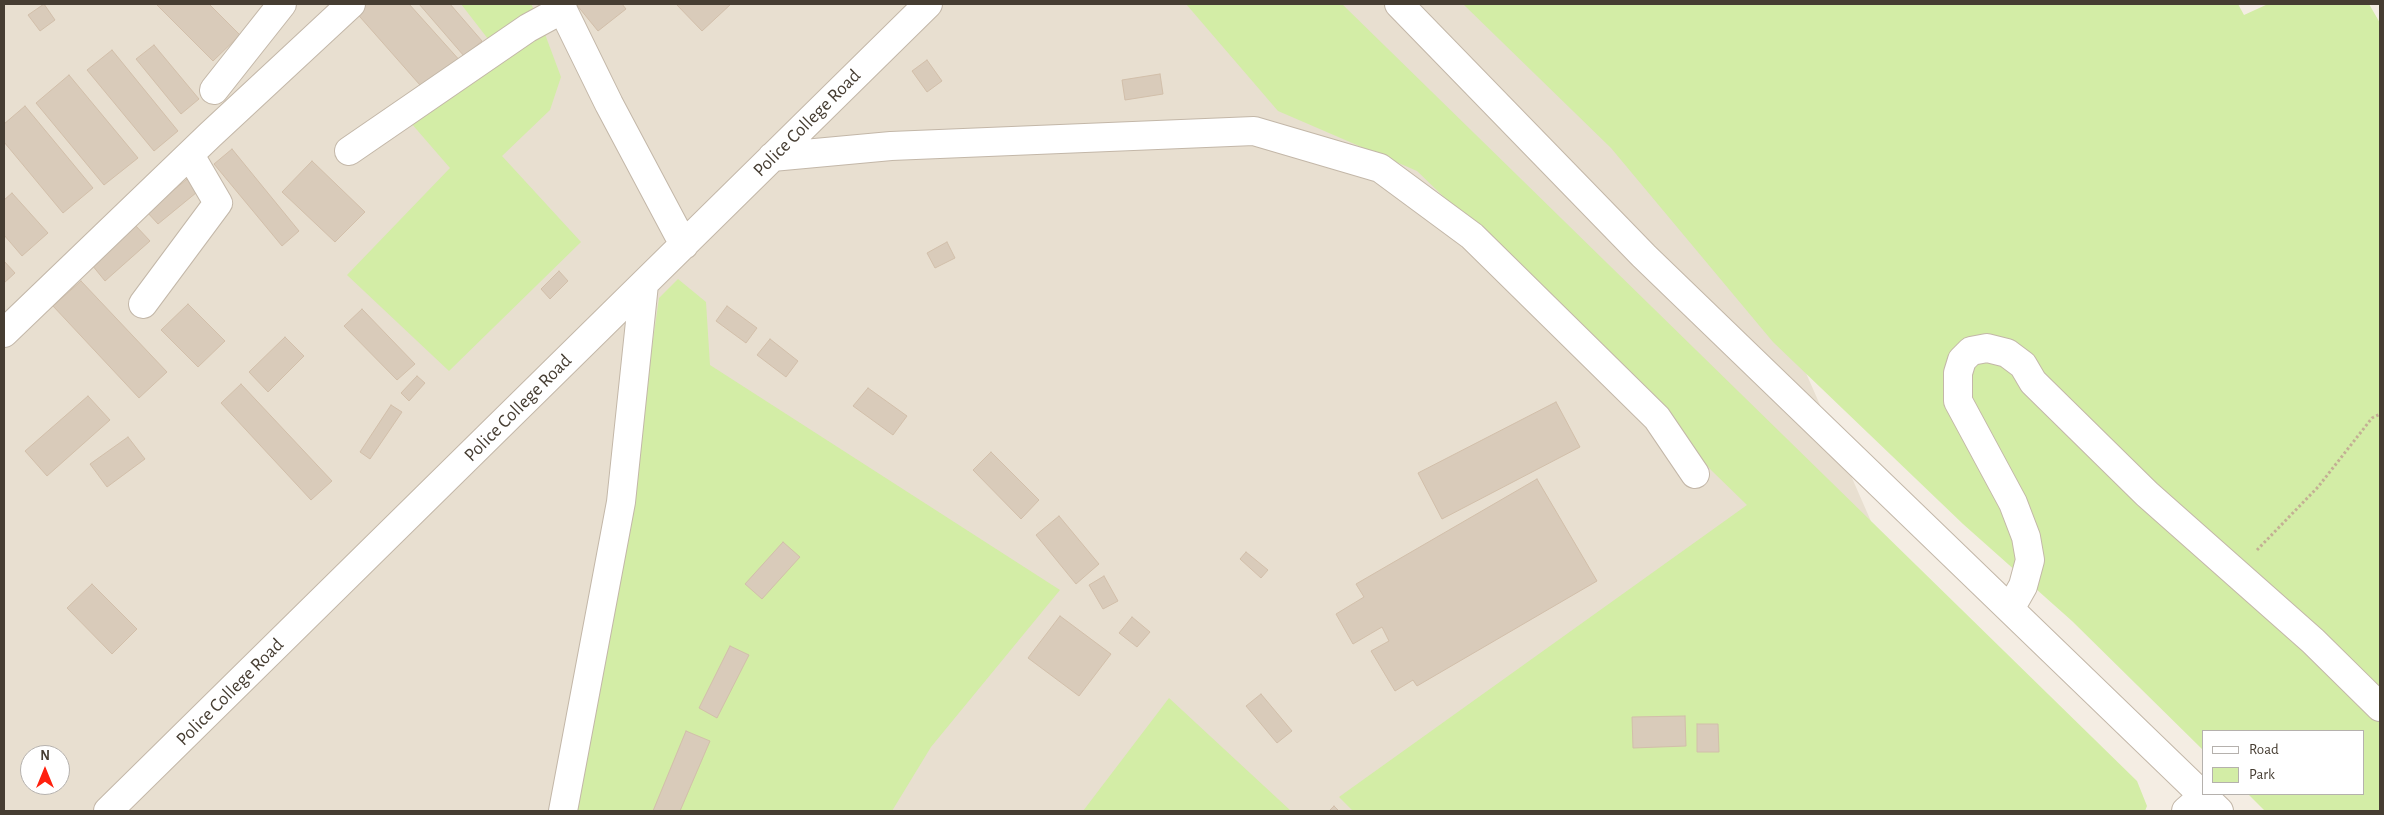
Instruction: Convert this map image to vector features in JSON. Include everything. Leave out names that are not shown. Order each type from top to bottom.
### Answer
[{"type":"street","points":[[214,90],[282,4]]},
{"type":"street","points":[[4,333],[351,4]]},
{"type":"street","name":"Police College Road","points":[[108,811],[928,4]]},
{"type":"street","points":[[1399,4],[1644,256],[2010,609],[2203,806]]},
{"type":"street","points":[[349,151],[562,6],[609,104],[684,245]]},
{"type":"street","points":[[772,158],[891,146],[1254,131],[1380,168],[1479,243],[1656,418],[1695,474]]},
{"type":"street","points":[[143,304],[218,203],[190,155]]},
{"type":"street","points":[[563,811],[621,502],[644,284]]},
{"type":"street","points":[[2010,609],[2023,586],[2030,560],[2026,537],[2013,503],[1958,401],[1958,373],[1962,360],[1971,351],[1987,348],[2007,353],[2022,365],[2033,382],[2147,494],[2313,641],[2380,707]]},
{"type":"path","points":[[2235,572],[2318,487],[2372,418],[2380,414]]},
{"type":"shaded area","points":[[4,4],[1813,4],[1689,106],[1923,640],[1678,811],[4,811]]},
{"type":"green space","points":[[461,4],[531,4],[539,18],[561,77],[550,110],[502,156],[581,242],[449,371],[347,275],[450,168],[411,123],[495,48]]},
{"type":"green space","points":[[1186,4],[1342,4],[2137,781],[2147,806],[2145,811],[1353,811],[1339,797],[1747,505],[1711,470],[1635,381],[1417,171],[1278,111]]},
{"type":"green space","points":[[1463,4],[2238,4],[2244,15],[2268,4],[2369,4],[2380,23],[2380,811],[2265,811],[2249,795],[2364,795],[2364,730],[2202,730],[2202,749],[2072,621],[1963,524],[1773,342],[1611,148]]},
{"type":"green space","points":[[678,279],[706,302],[710,365],[1060,590],[931,747],[892,811],[573,811],[629,507],[659,298]]},
{"type":"green space","points":[[1169,698],[1291,811],[1083,811]]},
{"type":"building","points":[[44,4],[55,20],[40,31],[28,15]]},
{"type":"building","points":[[156,4],[209,4],[240,35],[213,61]]},
{"type":"building","points":[[359,4],[409,4],[462,63],[427,93],[353,9]]},
{"type":"building","points":[[419,4],[450,4],[482,41],[464,56]]},
{"type":"building","points":[[576,4],[622,4],[626,9],[598,31]]},
{"type":"building","points":[[676,4],[731,4],[702,31]]},
{"type":"building","points":[[154,45],[199,99],[181,114],[136,59]]},
{"type":"building","points":[[112,50],[178,131],[154,151],[87,70]]},
{"type":"building","points":[[927,60],[942,81],[927,92],[912,71]]},
{"type":"building","points":[[1160,74],[1163,94],[1125,100],[1122,80]]},
{"type":"building","points":[[69,75],[138,158],[104,185],[36,103]]},
{"type":"building","points":[[25,106],[93,188],[63,213],[4,142],[4,124]]},
{"type":"building","points":[[232,149],[299,231],[282,246],[214,164]]},
{"type":"building","points":[[312,161],[365,212],[335,242],[282,192]]},
{"type":"building","points":[[192,175],[202,188],[158,224],[147,212]]},
{"type":"building","points":[[12,193],[48,233],[22,256],[4,235],[4,200]]},
{"type":"building","points":[[136,226],[150,241],[105,281],[92,265]]},
{"type":"building","points":[[947,242],[955,258],[935,268],[927,253]]},
{"type":"building","points":[[4,261],[15,273],[4,283]]},
{"type":"building","points":[[559,271],[568,281],[550,299],[541,289]]},
{"type":"building","points":[[81,281],[167,372],[139,398],[53,306]]},
{"type":"building","points":[[188,304],[225,341],[198,367],[161,330]]},
{"type":"building","points":[[727,306],[757,328],[746,343],[716,321]]},
{"type":"building","points":[[362,309],[415,364],[397,380],[344,326]]},
{"type":"building","points":[[285,337],[304,356],[268,392],[249,372]]},
{"type":"building","points":[[770,339],[798,361],[786,377],[757,355]]},
{"type":"building","points":[[417,376],[425,383],[409,401],[401,393]]},
{"type":"building","points":[[241,384],[332,481],[311,500],[221,403]]},
{"type":"building","points":[[868,388],[907,416],[893,435],[853,406]]},
{"type":"building","points":[[88,396],[110,420],[47,476],[25,451]]},
{"type":"building","points":[[1556,402],[1580,447],[1442,519],[1418,473]]},
{"type":"building","points":[[391,405],[402,412],[370,459],[360,452]]},
{"type":"building","points":[[128,437],[145,459],[107,487],[90,464]]},
{"type":"building","points":[[991,452],[1039,500],[1021,519],[973,470]]},
{"type":"building","points":[[1537,479],[1597,581],[1417,686],[1413,680],[1395,691],[1371,651],[1389,641],[1382,627],[1353,644],[1336,614],[1364,597],[1356,584]]},
{"type":"building","points":[[1059,516],[1099,564],[1076,584],[1036,535]]},
{"type":"building","points":[[783,542],[800,557],[762,599],[745,584]]},
{"type":"building","points":[[1246,552],[1268,570],[1261,578],[1240,559]]},
{"type":"building","points":[[1104,576],[1118,601],[1103,609],[1089,585]]},
{"type":"building","points":[[92,584],[137,629],[112,654],[67,608]]},
{"type":"building","points":[[1060,616],[1111,654],[1079,696],[1028,658]]},
{"type":"building","points":[[1132,617],[1150,632],[1137,647],[1119,633]]},
{"type":"building","points":[[730,646],[749,655],[717,718],[699,708]]},
{"type":"building","points":[[1261,694],[1292,731],[1277,743],[1246,706]]},
{"type":"building","points":[[1685,716],[1686,746],[1633,748],[1632,717]]},
{"type":"building","points":[[1697,724],[1718,724],[1719,752],[1697,752]]},
{"type":"building","points":[[686,731],[710,741],[680,811],[653,811]]},
{"type":"building","points":[[1334,806],[1339,811],[1329,811]]}]
